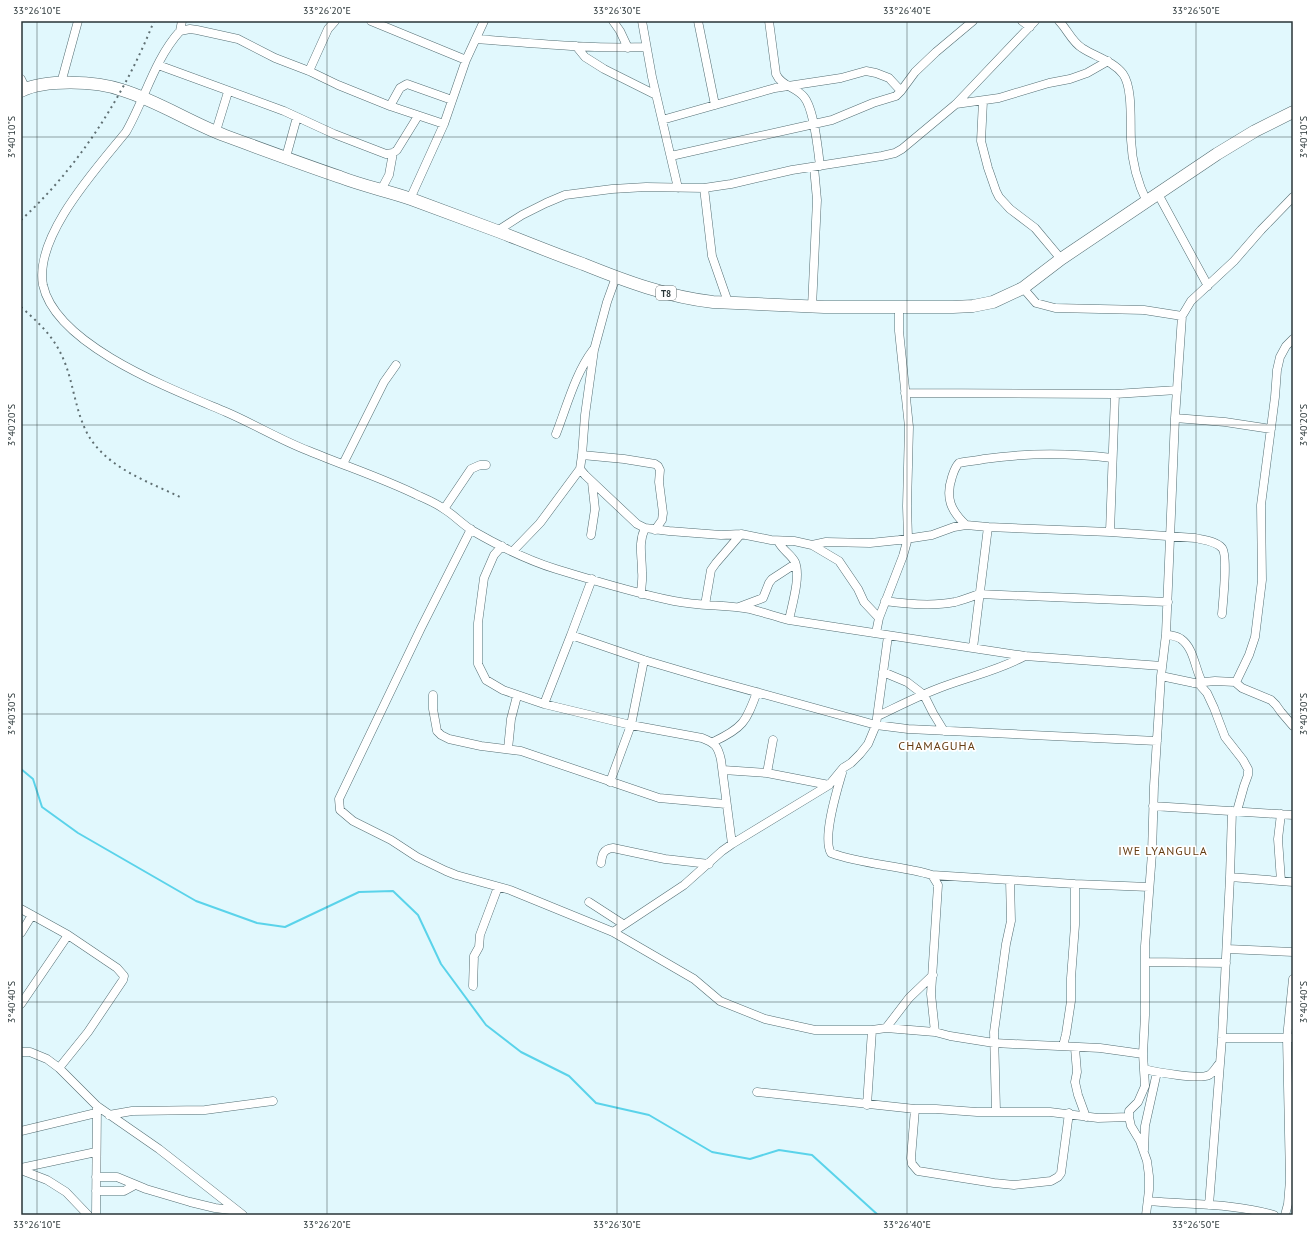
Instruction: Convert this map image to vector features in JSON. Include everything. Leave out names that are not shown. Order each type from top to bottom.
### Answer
[{"type":"highway","name":"T8","points":[[23,86],[61,83],[111,87],[122,90],[216,131],[341,178],[410,199],[616,277],[667,293],[696,300],[812,307],[899,308],[973,306],[993,302],[1023,288],[1061,259],[1217,154],[1255,131],[1293,112]]},
{"type":"street","points":[[61,83],[78,21]]},
{"type":"street","points":[[182,21],[180,31],[164,51],[126,132],[68,208],[53,233],[46,249],[42,270],[44,288],[49,301],[69,326],[88,342],[118,363],[307,451],[419,495],[444,509],[470,529],[513,552],[553,568],[592,580],[641,594],[676,601],[751,610],[789,620],[888,636],[1025,656],[1162,666]]},
{"type":"street","points":[[309,71],[328,29],[335,21]]},
{"type":"street","points":[[371,21],[466,60]]},
{"type":"street","points":[[410,199],[444,124],[466,60],[484,21]]},
{"type":"street","points":[[613,21],[620,30],[628,48]]},
{"type":"street","points":[[642,21],[656,96],[678,188]]},
{"type":"street","points":[[698,21],[715,105]]},
{"type":"street","points":[[769,21],[776,74],[780,80],[804,96],[814,125],[817,167],[817,200],[812,307]]},
{"type":"street","points":[[671,156],[814,125],[832,120],[873,103],[896,96],[915,72],[973,21]]},
{"type":"street","points":[[497,231],[546,202],[565,195],[612,189],[646,187],[704,188],[731,184],[792,170],[895,153],[902,149],[956,104],[1033,24],[1022,21]]},
{"type":"street","points":[[1059,21],[1077,45],[1108,61],[1118,69],[1126,79],[1131,112],[1131,141],[1135,172],[1139,186],[1147,202]]},
{"type":"street","points":[[180,31],[190,29],[238,39],[275,58],[309,71],[338,85],[390,106],[444,124]]},
{"type":"street","points":[[476,38],[576,46],[628,48],[646,47]]},
{"type":"street","points":[[576,46],[586,57],[604,69],[656,96]]},
{"type":"street","points":[[956,104],[983,101],[1070,79],[1087,73],[1108,61]]},
{"type":"street","points":[[158,65],[298,117],[334,134],[377,151],[386,154],[394,153]]},
{"type":"street","points":[[662,120],[775,88],[841,78],[866,71],[889,78],[901,91]]},
{"type":"street","points":[[390,106],[400,88],[407,84],[452,100]]},
{"type":"street","points":[[216,131],[228,92]]},
{"type":"street","points":[[983,101],[982,142],[988,168],[996,191],[999,197],[1010,209],[1035,228],[1061,259]]},
{"type":"street","points":[[382,190],[390,175],[394,153],[418,116]]},
{"type":"street","points":[[286,157],[298,117]]},
{"type":"street","points":[[704,188],[712,256],[728,302]]},
{"type":"street","points":[[1158,194],[1208,286]]},
{"type":"street","points":[[1146,1215],[1149,1176],[1147,1162],[1144,1152],[1131,1126],[1129,1117],[1130,1111],[1141,1097],[1145,1086],[1146,912],[1152,853],[1153,806],[1161,676],[1168,602],[1175,418],[1182,316],[1191,301],[1234,262],[1261,230],[1293,197]]},
{"type":"street","points":[[513,552],[540,523],[580,469],[585,415],[594,350],[606,302],[616,277]]},
{"type":"street","points":[[1023,288],[1036,303],[1055,308],[1144,310],[1182,316]]},
{"type":"street","points":[[876,634],[879,618],[903,556],[908,538],[907,506],[910,438],[899,330],[899,308]]},
{"type":"street","points":[[1235,682],[1241,674],[1249,656],[1255,637],[1262,580],[1261,505],[1278,370],[1280,357],[1286,346],[1293,339]]},
{"type":"street","points":[[556,434],[575,384],[585,362],[594,350]]},
{"type":"street","points":[[343,464],[384,382],[396,365]]},
{"type":"street","points":[[905,394],[1115,394],[1177,390]]},
{"type":"street","points":[[1110,532],[1115,394]]},
{"type":"street","points":[[1175,418],[1225,422],[1271,429]]},
{"type":"street","points":[[966,525],[955,512],[949,498],[951,481],[955,467],[959,463],[997,457],[1044,454],[1089,455],[1112,458]]},
{"type":"street","points":[[582,455],[624,459],[655,464],[658,466],[660,470],[659,482],[663,512],[662,520],[655,530]]},
{"type":"street","points":[[444,509],[471,469],[480,465],[486,466]]},
{"type":"street","points":[[580,469],[637,524],[645,528],[720,535],[741,534],[778,541],[794,541],[812,545],[837,559]]},
{"type":"street","points":[[591,534],[595,509],[592,482]]},
{"type":"street","points":[[812,545],[830,542],[870,543],[932,534],[966,525],[1110,532],[1201,539],[1213,542],[1222,548],[1225,575],[1222,614]]},
{"type":"street","points":[[974,648],[979,594],[988,527]]},
{"type":"street","points":[[641,594],[642,572],[640,547],[645,528]]},
{"type":"street","points":[[470,529],[339,799],[340,810],[353,821],[391,840],[417,857],[456,875],[510,890],[613,932],[694,979],[720,1001],[765,1019],[815,1030],[872,1030],[886,1028],[935,1032],[994,1043],[1112,1049],[1144,1054]]},
{"type":"street","points":[[705,605],[711,570],[741,534]]},
{"type":"street","points":[[778,541],[784,551],[793,560],[798,571],[789,620]]},
{"type":"street","points":[[830,542],[837,559],[853,580],[864,602],[879,618]]},
{"type":"street","points":[[502,546],[494,555],[484,578],[478,623],[478,664],[486,680],[518,696],[544,704],[631,725],[702,738],[713,742],[720,754],[723,770],[732,844]]},
{"type":"street","points":[[734,608],[763,598],[768,583],[795,564]]},
{"type":"street","points":[[544,704],[592,580]]},
{"type":"street","points":[[885,601],[896,603],[937,604],[954,602],[979,594],[1168,602]]},
{"type":"street","points":[[1166,634],[1182,639],[1186,645],[1193,658],[1198,683],[1207,693],[1225,737],[1248,769],[1248,775],[1235,811],[1230,877],[1222,1038],[1209,1205]]},
{"type":"street","points":[[571,635],[644,660],[876,726],[944,731],[1157,741]]},
{"type":"street","points":[[613,932],[684,885],[732,844],[829,785],[843,768],[860,754],[868,744],[876,726],[888,636]]},
{"type":"street","points":[[878,716],[913,698],[1008,665],[1025,656]]},
{"type":"street","points":[[610,782],[631,725],[644,660]]},
{"type":"street","points":[[883,672],[907,682],[924,694],[944,731]]},
{"type":"street","points":[[1161,676],[1185,682],[1235,682],[1242,688],[1271,700],[1293,726]]},
{"type":"street","points":[[713,742],[732,732],[742,724],[757,692]]},
{"type":"street","points":[[433,695],[433,710],[437,731],[449,739],[465,743],[521,751],[659,798],[726,804]]},
{"type":"street","points":[[508,749],[510,726],[518,696]]},
{"type":"street","points":[[767,773],[773,740]]},
{"type":"street","points":[[843,768],[832,805],[828,844],[831,853],[859,862],[918,871],[932,875],[1149,887]]},
{"type":"street","points":[[723,770],[767,773],[829,785]]},
{"type":"street","points":[[1153,806],[1293,815]]},
{"type":"street","points":[[1281,814],[1278,839],[1281,881]]},
{"type":"street","points":[[601,863],[604,852],[607,849],[613,848],[665,859],[709,864]]},
{"type":"street","points":[[932,875],[938,885],[931,1005],[935,1032]]},
{"type":"street","points":[[1230,877],[1293,882]]},
{"type":"street","points":[[996,1111],[994,1043],[995,1023],[1006,944],[1012,914],[1010,880]]},
{"type":"street","points":[[1062,1046],[1066,1034],[1071,1001],[1071,978],[1075,925],[1075,884]]},
{"type":"street","points":[[472,986],[474,956],[479,947],[480,935],[498,887]]},
{"type":"street","points":[[589,902],[623,924]]},
{"type":"street","points":[[21,909],[68,935],[116,968],[124,977],[88,1032],[59,1068]]},
{"type":"street","points":[[21,933],[32,915]]},
{"type":"street","points":[[21,1004],[68,935]]},
{"type":"street","points":[[1227,949],[1293,952]]},
{"type":"street","points":[[1145,962],[1226,963]]},
{"type":"street","points":[[886,1028],[909,998],[933,974]]},
{"type":"street","points":[[1285,1215],[1287,1212],[1289,1194],[1291,1110],[1287,1068],[1293,979]]},
{"type":"street","points":[[867,1105],[872,1030]]},
{"type":"street","points":[[1222,1038],[1290,1038]]},
{"type":"street","points":[[21,1045],[30,1052],[47,1058],[59,1068],[96,1110],[109,1115],[159,1149],[240,1213]]},
{"type":"street","points":[[1075,1048],[1075,1082],[1086,1117]]},
{"type":"street","points":[[21,1052],[30,1052]]},
{"type":"street","points":[[1144,1069],[1178,1075],[1208,1076],[1219,1064]]},
{"type":"street","points":[[1144,1152],[1145,1126],[1157,1072]]},
{"type":"street","points":[[1208,1076],[1218,1091]]},
{"type":"street","points":[[757,1092],[915,1109],[936,1108],[977,1112],[1050,1112],[1069,1113],[1098,1118],[1129,1117]]},
{"type":"street","points":[[109,1115],[132,1110],[205,1110],[273,1101]]},
{"type":"street","points":[[915,1109],[911,1158],[912,1164],[918,1171],[1014,1185],[1051,1181],[1058,1177],[1060,1173],[1069,1113]]},
{"type":"street","points":[[21,1131],[96,1110]]},
{"type":"street","points":[[96,1110],[96,1215]]},
{"type":"street","points":[[21,1169],[96,1152]]},
{"type":"street","points":[[21,1169],[47,1180],[66,1192],[88,1215]]},
{"type":"street","points":[[96,1176],[117,1177],[146,1189],[202,1206],[240,1213]]},
{"type":"street","points":[[96,1191],[124,1191],[135,1185]]},
{"type":"street","points":[[1148,1201],[1232,1206],[1249,1208],[1274,1215]]},
{"type":"waterway","points":[[21,769],[33,779],[42,807],[78,833],[196,901],[257,923],[285,927],[359,892],[393,891],[418,915],[441,964],[486,1025],[521,1052],[569,1076],[596,1103],[649,1115],[712,1152],[750,1159],[779,1150],[812,1155],[878,1215]]},
{"type":"railway","points":[[21,220],[62,177],[98,128],[129,75],[154,21]]},
{"type":"railway","points":[[21,307],[44,330],[54,342],[62,356],[70,378],[83,425],[95,445],[113,462],[134,476],[180,497]]},
{"type":"district","name":"CHAMAGUHA","points":[[937,745]]},
{"type":"district","name":"IWE LYANGULA","points":[[1163,850]]}]
